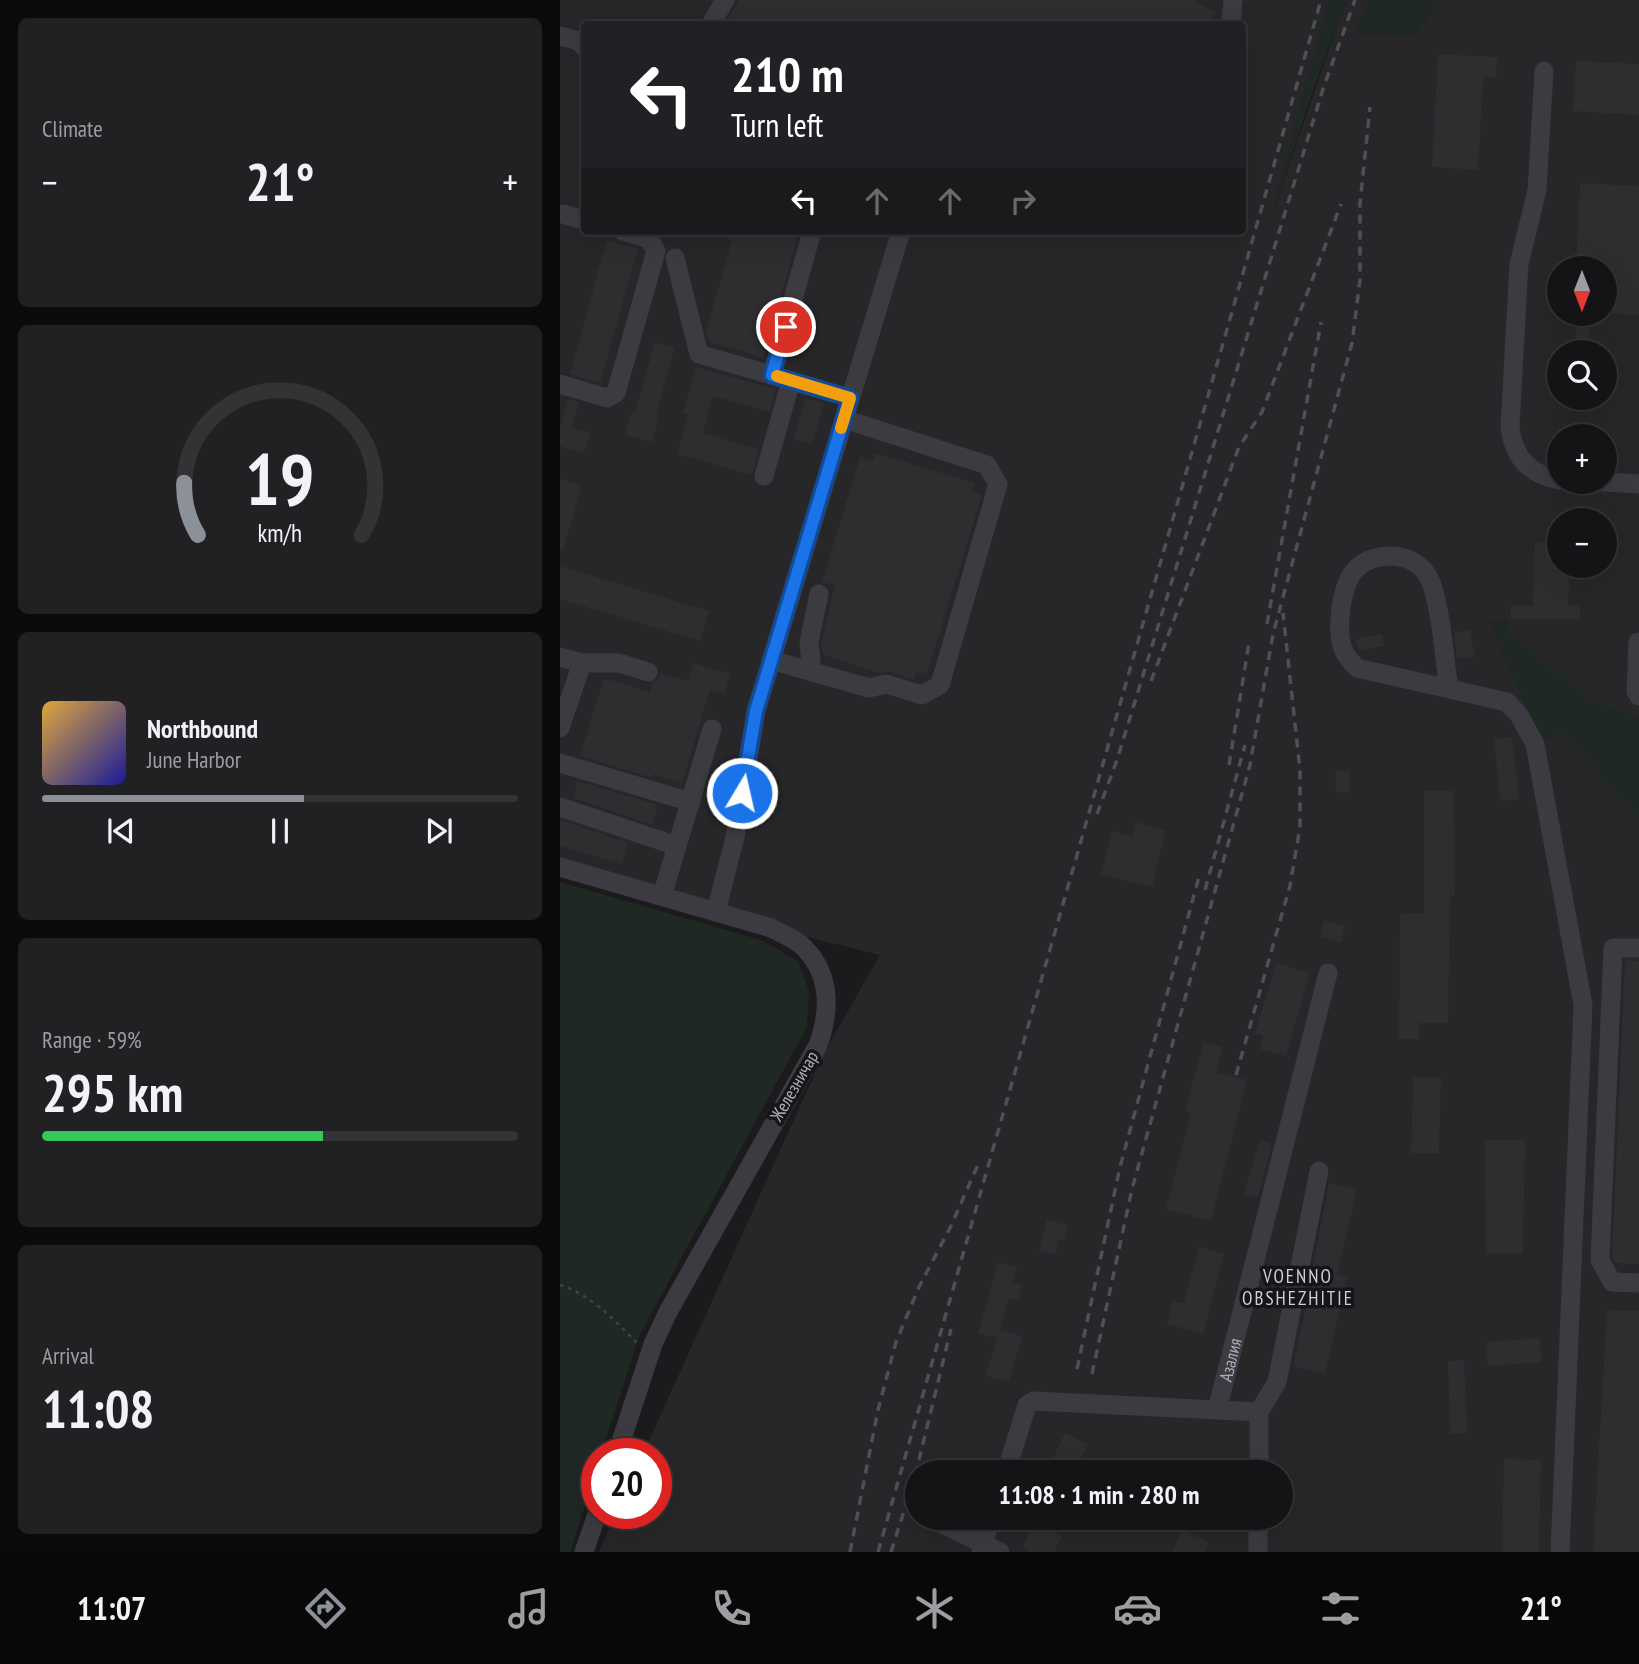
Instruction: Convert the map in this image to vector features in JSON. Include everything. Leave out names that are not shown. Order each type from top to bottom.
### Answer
[{"type":"street","points":[[713,21],[725,0]]},
{"type":"street","points":[[1231,21],[1233,0]]},
{"type":"street","points":[[560,36],[581,43]]},
{"type":"street","points":[[1544,71],[1537,190],[1519,264],[1510,426],[1515,449],[1528,468],[1547,477]]},
{"type":"street","points":[[563,214],[581,219]]},
{"type":"street","points":[[636,235],[649,239],[656,251]]},
{"type":"street","points":[[560,384],[607,398],[616,393],[661,235]]},
{"type":"street","points":[[764,476],[811,235]]},
{"type":"street","points":[[716,912],[735,837],[756,711],[900,235]]},
{"type":"street","points":[[675,258],[699,354],[850,398]]},
{"type":"street","points":[[771,660],[869,688],[886,684],[922,695],[940,685],[998,484],[988,466],[844,419]]},
{"type":"street","points":[[1617,483],[1639,484]]},
{"type":"street","points":[[1449,689],[1434,595],[1428,576],[1411,559],[1381,555],[1355,569],[1345,590],[1338,622],[1344,651],[1357,667],[1449,689],[1507,702],[1519,715],[1535,744],[1583,1005],[1560,1552]]},
{"type":"street","points":[[813,672],[808,642],[819,594]]},
{"type":"street","points":[[1638,642],[1636,691],[1639,696]]},
{"type":"street","points":[[560,657],[582,663],[620,663],[648,672]]},
{"type":"street","points":[[560,728],[582,663]]},
{"type":"street","points":[[662,896],[712,729]]},
{"type":"street","points":[[560,763],[691,802]]},
{"type":"street","points":[[560,807],[677,846]]},
{"type":"street","name":"Железничар","points":[[560,867],[771,928],[800,944],[815,964],[825,987],[828,1011],[818,1045],[668,1312],[649,1355],[622,1438]]},
{"type":"street","points":[[1639,948],[1613,948],[1600,1260],[1612,1282],[1639,1283]]},
{"type":"street","name":"Азалия","points":[[1217,1410],[1328,973]]},
{"type":"street","points":[[1259,1460],[1259,1412],[1277,1382],[1319,1171]]},
{"type":"street","points":[[1010,1460],[1027,1405],[1034,1401],[1259,1412]]},
{"type":"street","points":[[584,1552],[592,1529]]},
{"type":"street","points":[[953,1530],[988,1549],[990,1530]]},
{"type":"street","points":[[1258,1530],[1258,1552]]},
{"type":"path","points":[[560,1285],[578,1291],[610,1316],[649,1355]]},
{"type":"shaded area","points":[[560,0],[1330,0],[1269,223],[1346,0],[1369,0],[1355,32],[1413,36],[1442,0],[1639,0],[1639,1552],[599,1552],[609,1529],[672,1529],[672,1438],[650,1438],[824,1053],[880,955],[771,928],[560,867]]},
{"type":"shaded area","points":[[1330,0],[1346,0],[1264,239]]},
{"type":"shaded area","points":[[1369,0],[1442,0],[1413,36],[1354,32]]},
{"type":"shaded area","points":[[1488,621],[1508,621],[1510,633],[1593,701],[1639,718],[1639,818],[1563,733],[1542,741]]},
{"type":"shaded area","points":[[560,882],[761,940],[798,961],[809,991],[807,1027],[639,1336],[606,1438],[581,1438],[581,1518],[570,1552],[560,1552]]},
{"type":"building","points":[[739,0],[1194,0],[1216,13],[1211,21],[727,21]]},
{"type":"building","points":[[1438,54],[1497,57],[1496,77],[1483,77],[1478,170],[1432,167]]},
{"type":"building","points":[[1576,61],[1639,64],[1639,115],[1573,111]]},
{"type":"building","points":[[1580,183],[1639,186],[1639,315],[1617,314],[1617,256],[1577,256]]},
{"type":"building","points":[[714,235],[798,235],[764,358],[709,342],[706,332],[732,240]]},
{"type":"building","points":[[607,240],[638,249],[600,383],[570,374]]},
{"type":"building","points":[[1576,326],[1589,326],[1589,340],[1576,340]]},
{"type":"building","points":[[655,342],[675,347],[655,419],[658,420],[652,442],[625,435],[631,413],[635,413]]},
{"type":"building","points":[[696,367],[776,389],[770,412],[713,396],[703,433],[759,449],[752,475],[677,454],[688,414],[683,413]]},
{"type":"building","points":[[805,398],[824,403],[812,444],[794,439]]},
{"type":"building","points":[[568,399],[579,402],[571,427],[590,433],[584,454],[560,446],[560,427]]},
{"type":"building","points":[[875,453],[975,483],[972,492],[982,495],[927,674],[917,671],[914,680],[890,672],[880,673],[823,655],[821,643],[835,585],[822,582],[860,457],[873,461]]},
{"type":"building","points":[[560,479],[582,486],[563,551],[560,550]]},
{"type":"building","points":[[1535,542],[1547,542],[1547,578],[1569,578],[1568,606],[1580,606],[1580,619],[1511,619],[1511,606],[1533,606]]},
{"type":"building","points":[[560,566],[709,611],[700,641],[560,599]]},
{"type":"building","points":[[1470,630],[1475,656],[1457,659],[1454,633]]},
{"type":"building","points":[[1382,634],[1384,646],[1358,650],[1356,639]]},
{"type":"building","points":[[694,663],[730,674],[724,694],[710,690],[682,783],[654,774],[653,778],[580,756],[604,678],[650,692],[652,683],[660,673],[688,681]]},
{"type":"building","points":[[1512,737],[1519,799],[1500,801],[1494,739]]},
{"type":"building","points":[[1335,771],[1349,771],[1350,792],[1336,793]]},
{"type":"building","points":[[578,781],[658,805],[652,825],[573,798]]},
{"type":"building","points":[[1424,791],[1454,791],[1455,896],[1450,896],[1448,1023],[1419,1023],[1419,1039],[1399,1039],[1400,914],[1424,913]]},
{"type":"building","points":[[560,820],[628,843],[622,864],[560,846]]},
{"type":"building","points":[[1136,822],[1166,830],[1152,887],[1101,875],[1112,831],[1133,837]]},
{"type":"building","points":[[1324,921],[1345,926],[1341,943],[1320,937]]},
{"type":"building","points":[[1625,960],[1639,961],[1639,1264],[1616,1263],[1612,1257]]},
{"type":"building","points":[[1276,963],[1310,973],[1286,1056],[1260,1049],[1263,1036],[1255,1034]]},
{"type":"building","points":[[1204,1042],[1223,1047],[1216,1072],[1247,1080],[1211,1221],[1166,1209],[1191,1112],[1185,1110]]},
{"type":"building","points":[[1413,1078],[1441,1078],[1439,1153],[1411,1153]]},
{"type":"building","points":[[1260,1140],[1272,1144],[1258,1197],[1244,1194]]},
{"type":"building","points":[[1485,1140],[1525,1140],[1523,1254],[1486,1254]]},
{"type":"building","points":[[1329,1183],[1357,1189],[1337,1275],[1347,1277],[1325,1374],[1293,1366],[1314,1272],[1312,1271]]},
{"type":"building","points":[[1047,1220],[1068,1225],[1064,1240],[1059,1239],[1055,1255],[1039,1251]]},
{"type":"building","points":[[1199,1247],[1224,1254],[1203,1334],[1167,1324],[1173,1301],[1184,1303]]},
{"type":"building","points":[[998,1262],[1017,1267],[1013,1283],[1023,1285],[1018,1300],[1009,1298],[1000,1330],[1022,1336],[1009,1382],[986,1376],[997,1338],[978,1333]]},
{"type":"building","points":[[1607,1310],[1639,1311],[1639,1552],[1593,1552]]},
{"type":"building","points":[[1540,1338],[1541,1362],[1488,1366],[1486,1342]]},
{"type":"building","points":[[1464,1360],[1467,1433],[1450,1434],[1448,1361]]},
{"type":"building","points":[[1065,1433],[1088,1444],[1080,1460],[1052,1460]]},
{"type":"building","points":[[1504,1459],[1541,1460],[1539,1552],[1502,1552]]},
{"type":"building","points":[[1031,1530],[1050,1530],[1062,1536],[1054,1552],[1030,1552],[1022,1548]]},
{"type":"building","points":[[1182,1530],[1209,1542],[1205,1552],[1172,1552]]},
{"type":"railway","points":[[878,1552],[1321,0]]},
{"type":"railway","points":[[1097,814],[1117,760],[1323,89],[1355,0]]},
{"type":"railway","points":[[1092,1374],[1132,1189],[1250,765],[1273,634],[1352,343],[1360,280],[1360,203],[1370,107]]},
{"type":"railway","points":[[1151,681],[1239,447],[1262,412],[1341,204]]},
{"type":"railway","points":[[1267,624],[1321,322]]},
{"type":"railway","points":[[1236,1075],[1290,886],[1300,827],[1300,770],[1283,613]]},
{"type":"railway","points":[[1229,765],[1249,643]]},
{"type":"railway","points":[[1205,890],[1245,745]]},
{"type":"railway","points":[[1077,1369],[1120,1167],[1200,873]]},
{"type":"railway","points":[[850,1552],[878,1410],[896,1342],[919,1287],[951,1226],[980,1160]]},
{"type":"railway","points":[[891,1552],[915,1476],[951,1329]]},
{"type":"slow traffic","points":[[777,376],[850,398],[841,428]]},
{"type":"district","name":"VOENNO OBSHEZHITIE","points":[[1298,1287]]},
{"type":"route","points":[[742,793],[756,711],[850,398],[772,375],[786,327]]}]
